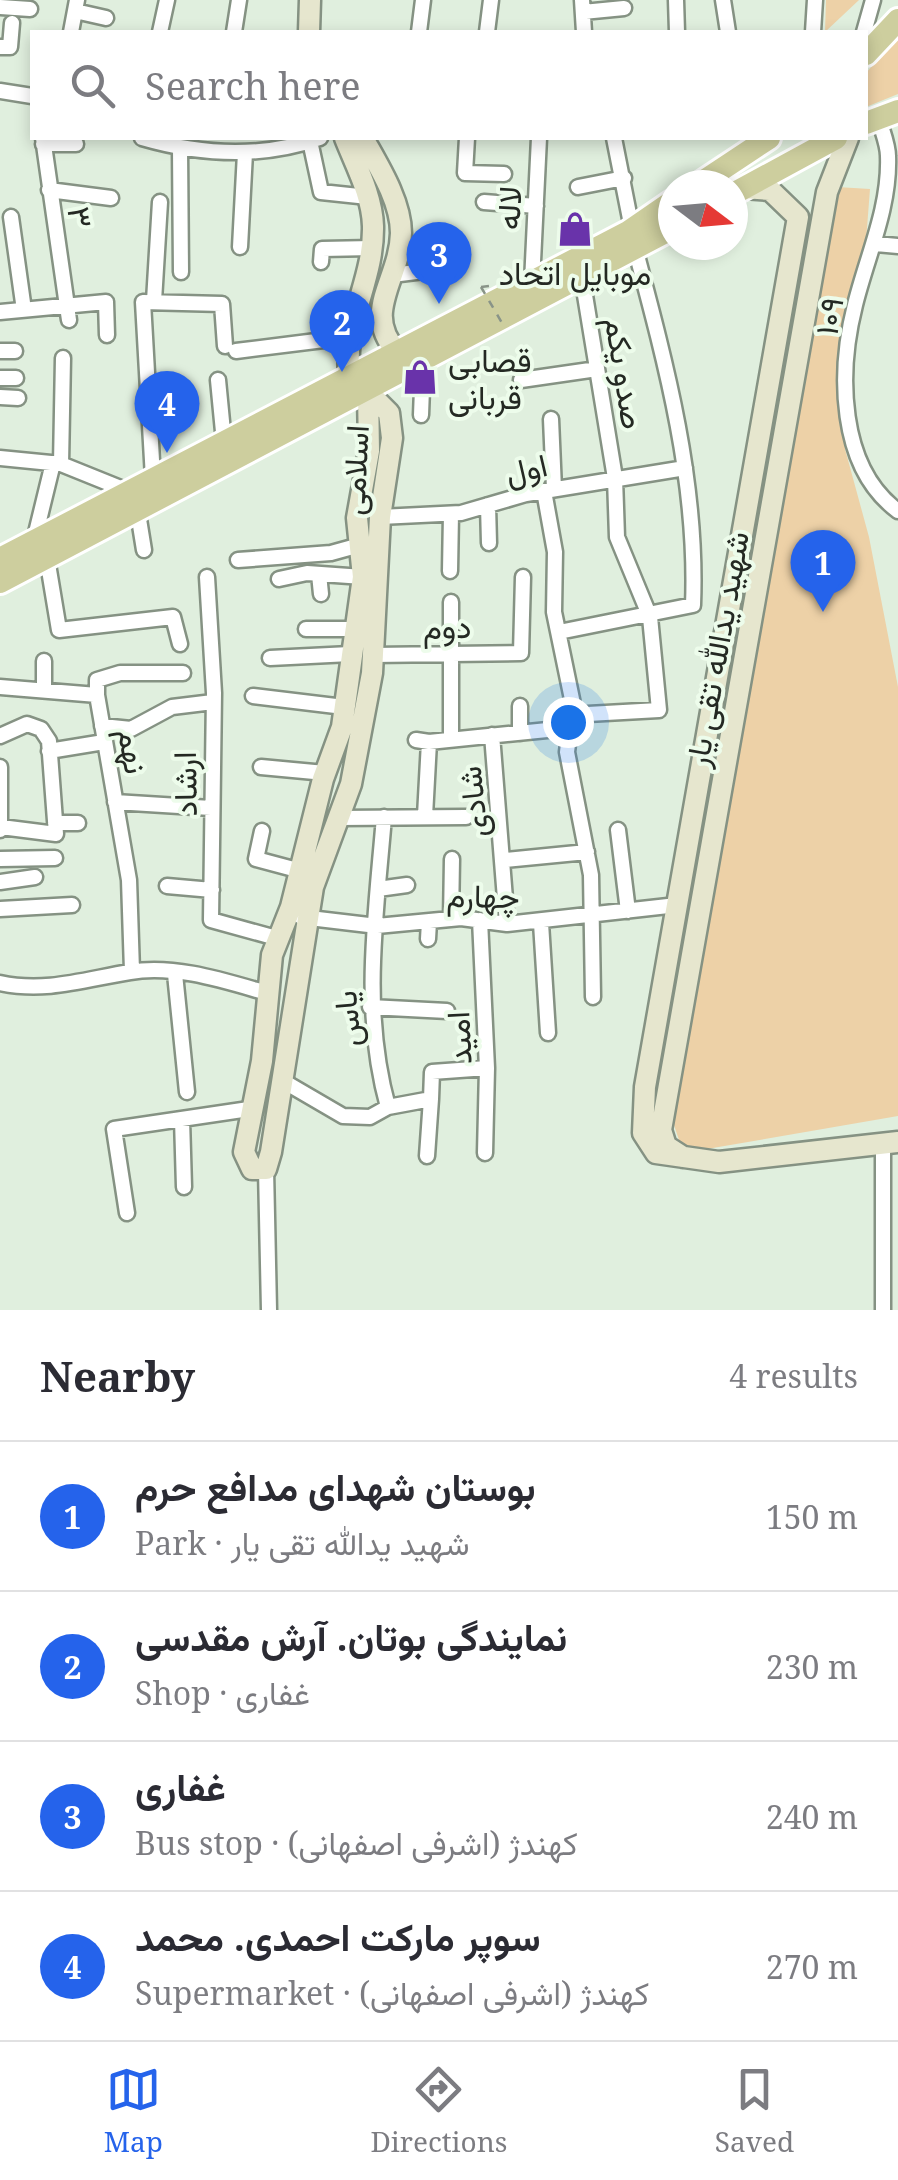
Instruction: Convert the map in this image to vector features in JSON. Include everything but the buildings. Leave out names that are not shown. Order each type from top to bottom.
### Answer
[{"type":"main road","points":[[868,52],[898,20]]},
{"type":"main road","points":[[720,170],[765,140]]},
{"type":"main road","points":[[748,186],[823,141]]},
{"type":"main road","points":[[48,549],[138,513],[582,276],[658,216]]},
{"type":"main road","points":[[2,579],[132,499],[137,486],[196,454],[532,282],[634,238],[658,232]]},
{"type":"main road","points":[[170,496],[152,498],[150,490],[196,454]]},
{"type":"street","points":[[160,30],[167,0]]},
{"type":"street","points":[[234,30],[238,0]]},
{"type":"street","points":[[309,30],[310,0]]},
{"type":"street","points":[[418,30],[423,0]]},
{"type":"street","points":[[487,30],[491,0]]},
{"type":"street","points":[[676,0],[676,30]]},
{"type":"street","points":[[723,0],[728,30]]},
{"type":"street","points":[[813,30],[815,0]]},
{"type":"street","points":[[865,30],[873,0]]},
{"type":"street","points":[[0,3],[30,9]]},
{"type":"street","points":[[76,6],[106,18]]},
{"type":"street","points":[[583,6],[624,8]]},
{"type":"street","points":[[0,47],[10,47],[12,24]]},
{"type":"street","points":[[0,90],[30,96]]},
{"type":"street","name":"۱۰۹","points":[[885,126],[888,154],[876,244],[849,332],[852,445],[865,478],[898,510]]},
{"type":"street","points":[[43,140],[76,144]]},
{"type":"street","name":"۳","points":[[43,140],[68,312]]},
{"type":"street","points":[[151,140],[180,149],[226,145],[245,153],[310,140]]},
{"type":"street","points":[[315,140],[321,192],[368,197]]},
{"type":"street","points":[[346,140],[368,197],[372,248],[348,337],[349,377]]},
{"type":"street","points":[[364,140],[397,210],[401,234],[379,322],[383,337],[397,352]]},
{"type":"street","points":[[467,140],[465,173],[504,174]]},
{"type":"street","name":"لاله","points":[[532,282],[539,140]]},
{"type":"street","points":[[559,632],[693,605],[685,468],[668,373],[614,140]]},
{"type":"street","name":"شهید یدالله تقی یار","points":[[689,1161],[666,1146],[662,1130],[822,226],[835,164],[847,140]]},
{"type":"street","points":[[180,149],[180,272]]},
{"type":"street","points":[[240,246],[245,153]]},
{"type":"street","points":[[578,186],[624,178]]},
{"type":"street","points":[[49,190],[111,198]]},
{"type":"street","points":[[748,191],[770,190],[787,203],[796,223],[805,219],[822,226]]},
{"type":"street","points":[[154,302],[160,202]]},
{"type":"street","points":[[484,202],[536,206]]},
{"type":"street","points":[[12,217],[24,310]]},
{"type":"street","name":"شهید یدالله تقی یار","points":[[796,223],[645,1087],[643,1133],[656,1153],[689,1161],[718,1162],[890,1143]]},
{"type":"street","points":[[876,244],[898,246]]},
{"type":"street","points":[[321,262],[322,250],[372,248]]},
{"type":"street","points":[[392,274],[440,269]]},
{"type":"street","name":"صدو یکم","points":[[569,722],[660,710],[650,616],[618,537],[615,478],[582,276]]},
{"type":"street","points":[[0,312],[68,312],[106,302],[107,335]]},
{"type":"street","points":[[0,458],[57,464],[137,486],[144,302],[222,304],[231,349],[348,337]]},
{"type":"street","points":[[63,358],[48,549],[60,630],[173,617],[180,644]]},
{"type":"street","points":[[421,415],[423,362]]},
{"type":"street","points":[[522,380],[597,370]]},
{"type":"street","points":[[0,378],[16,378]]},
{"type":"street","points":[[218,380],[224,442]]},
{"type":"street","name":"اسلامی","points":[[368,392],[369,451],[356,518],[364,577],[344,707],[301,870],[298,917],[284,1081],[266,1169],[252,1169],[244,1152],[249,1110],[262,1061],[267,993],[280,939],[298,917],[339,818],[364,730],[373,655],[380,517],[392,438],[389,413],[368,392]]},
{"type":"street","points":[[0,398],[18,398]]},
{"type":"street","points":[[551,419],[549,490],[555,552],[552,582],[570,678],[571,785],[587,852],[593,998]]},
{"type":"street","name":"اول","points":[[380,517],[451,514],[549,490],[685,468]]},
{"type":"street","points":[[488,505],[489,544]]},
{"type":"street","points":[[138,513],[144,550]]},
{"type":"street","points":[[450,571],[451,514]]},
{"type":"street","points":[[238,560],[330,553],[360,545]]},
{"type":"street","points":[[320,574],[320,594]]},
{"type":"street","points":[[279,579],[320,574],[364,577]]},
{"type":"street","name":"ارشاد","points":[[207,577],[213,702],[211,920],[280,939]]},
{"type":"street","name":"دوم","points":[[373,655],[521,653],[523,577]]},
{"type":"street","points":[[451,602],[451,739]]},
{"type":"street","points":[[306,629],[354,630]]},
{"type":"street","points":[[270,658],[350,654]]},
{"type":"street","points":[[44,661],[44,690]]},
{"type":"street","points":[[97,695],[97,680],[120,673],[184,673]]},
{"type":"street","name":"نهم","points":[[0,688],[97,695],[129,880],[132,971]]},
{"type":"street","points":[[253,696],[344,707]]},
{"type":"street","points":[[102,726],[131,729],[172,707],[213,702]]},
{"type":"street","points":[[520,706],[520,733]]},
{"type":"street","points":[[425,816],[422,741],[520,733],[569,722]]},
{"type":"street","points":[[0,736],[27,724],[40,729],[49,751],[56,834],[0,829],[0,767]]},
{"type":"street","name":"شادی","points":[[492,735],[505,860],[507,924]]},
{"type":"street","points":[[49,751],[104,742]]},
{"type":"street","points":[[261,767],[325,773]]},
{"type":"street","points":[[115,802],[211,808]]},
{"type":"street","name":"یاس","points":[[384,816],[377,926],[369,968],[378,1071],[388,1106]]},
{"type":"street","points":[[339,818],[466,817]]},
{"type":"street","points":[[55,823],[78,823]]},
{"type":"street","points":[[262,830],[256,859],[301,870]]},
{"type":"street","points":[[618,830],[628,911]]},
{"type":"street","points":[[505,860],[587,852]]},
{"type":"street","points":[[0,859],[55,858]]},
{"type":"street","points":[[451,919],[452,859]]},
{"type":"street","points":[[0,882],[36,877]]},
{"type":"street","points":[[378,889],[407,885]]},
{"type":"street","points":[[166,886],[212,890]]},
{"type":"street","points":[[0,908],[72,905]]},
{"type":"street","name":"چهارم","points":[[298,917],[377,926],[451,919],[507,924],[677,906]]},
{"type":"street","name":"امید","points":[[480,920],[488,1068],[486,1153]]},
{"type":"street","points":[[428,939],[429,922]]},
{"type":"street","points":[[541,923],[548,1033]]},
{"type":"street","points":[[0,983],[50,987],[96,982],[132,971],[211,976],[267,993]]},
{"type":"street","points":[[175,974],[186,1092]]},
{"type":"street","points":[[370,1007],[447,1011]]},
{"type":"street","points":[[426,1156],[432,1072],[488,1068]]},
{"type":"street","points":[[284,1081],[343,1116],[370,1117],[388,1106],[431,1099]]},
{"type":"street","points":[[127,1213],[114,1129],[249,1110]]},
{"type":"street","points":[[182,1119],[184,1187]]},
{"type":"street","points":[[882,1310],[890,1143]]},
{"type":"street","points":[[266,1169],[269,1310]]},
{"type":"path","points":[[488,283],[481,286],[505,328]]},
{"type":"shaded area","points":[[826,0],[859,0],[827,30]]},
{"type":"shaded area","points":[[898,36],[898,94],[868,106],[868,71]]},
{"type":"shaded area","points":[[837,187],[870,189],[866,241],[843,330],[845,449],[869,537],[898,687],[898,1116],[701,1150],[680,1143],[673,1122]]},
{"type":"place","name":"موبایل اتحاد","points":[[575,229]]},
{"type":"place","name":"غفاری","points":[[439,304]]},
{"type":"place","name":"نمایندگی بوتان. آرش مقدسی","points":[[342,372]]},
{"type":"place","name":"قصابی قربانی","points":[[420,377]]},
{"type":"place","name":"سوپر مارکت احمدی. محمد","points":[[167,453]]},
{"type":"place","name":"بوستان شهدای مدافع حرم","points":[[823,612]]}]
